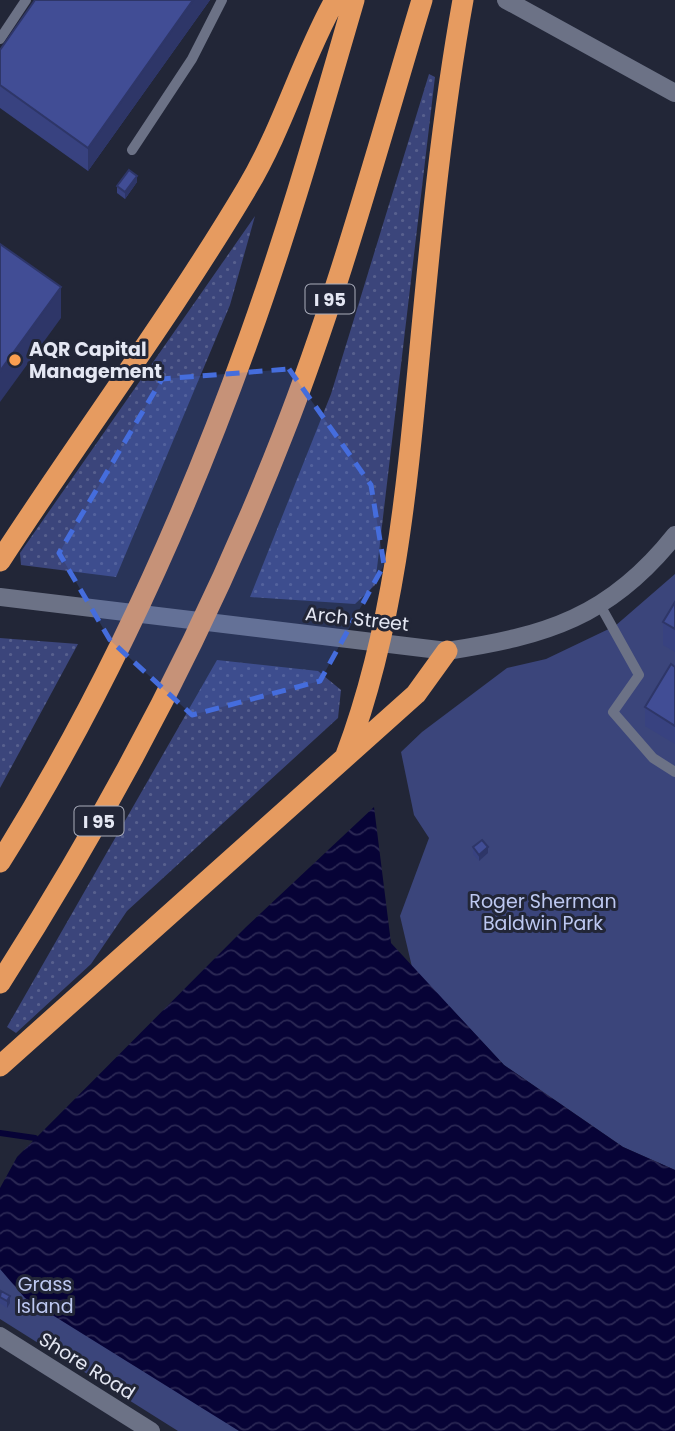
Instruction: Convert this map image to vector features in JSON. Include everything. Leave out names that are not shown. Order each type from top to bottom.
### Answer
[{"type":"highway","points":[[0,561],[134,364],[248,186],[272,143],[335,0]]},
{"type":"highway","points":[[0,862],[58,764],[121,644],[194,483],[250,336],[354,0]]},
{"type":"highway","name":"I 95","points":[[0,983],[116,790],[218,590],[264,483],[310,361],[422,0]]},
{"type":"highway","points":[[346,755],[361,713],[388,602],[405,508],[435,185],[461,8]]},
{"type":"highway","points":[[0,1066],[416,694],[447,651]]},
{"type":"main road","points":[[506,0],[675,93]]},
{"type":"main road","name":"Arch Street","points":[[0,597],[447,651],[541,633],[586,615],[628,585],[675,535]]},
{"type":"main road","name":"Shore Road","points":[[0,1336],[151,1431]]},
{"type":"lane","points":[[0,39],[26,0]]},
{"type":"lane","points":[[132,150],[192,59],[222,0]]},
{"type":"lane","points":[[600,605],[639,675],[613,712],[653,758],[675,772]]},
{"type":"highlighted area","points":[[289,369],[371,485],[384,565],[320,681],[192,715],[110,640],[59,553],[162,379]]},
{"type":"green space","points":[[429,74],[435,77],[375,585],[355,604],[250,597],[331,394]]},
{"type":"green space","points":[[255,216],[230,305],[116,577],[21,565],[20,553]]},
{"type":"green space","name":"Roger Sherman Baldwin Park","points":[[675,574],[675,1170],[623,1147],[504,1065],[412,967],[400,916],[429,838],[414,815],[401,752],[422,732],[507,668],[546,659],[615,626]]},
{"type":"green space","points":[[0,638],[78,644],[0,788]]},
{"type":"green space","points":[[217,660],[318,671],[341,690],[338,718],[127,911],[91,964],[16,1033],[7,1027]]},
{"type":"green space","name":"Grass Island","points":[[0,1243],[296,1431],[178,1431],[0,1319]]},
{"type":"water","points":[[374,807],[391,943],[504,1065],[623,1147],[675,1170],[675,1431],[239,1431],[25,1298],[0,1269],[0,1188],[17,1157],[246,927]]},
{"type":"building","points":[[35,0],[193,0],[88,148],[0,85],[0,50]]},
{"type":"building","points":[[129,170],[137,176],[125,192],[117,186]]},
{"type":"building","points":[[0,244],[61,287],[0,371]]},
{"type":"building","points":[[675,602],[675,629],[663,622]]},
{"type":"building","points":[[671,664],[675,667],[675,726],[645,707]]},
{"type":"building","points":[[482,840],[488,847],[479,855],[473,847]]},
{"type":"building","points":[[1,1291],[10,1296],[7,1301],[0,1297]]},
{"type":"waterway","points":[[0,1133],[35,1138]]},
{"type":"place","name":"AQR Capital Management","points":[[15,360]]}]
